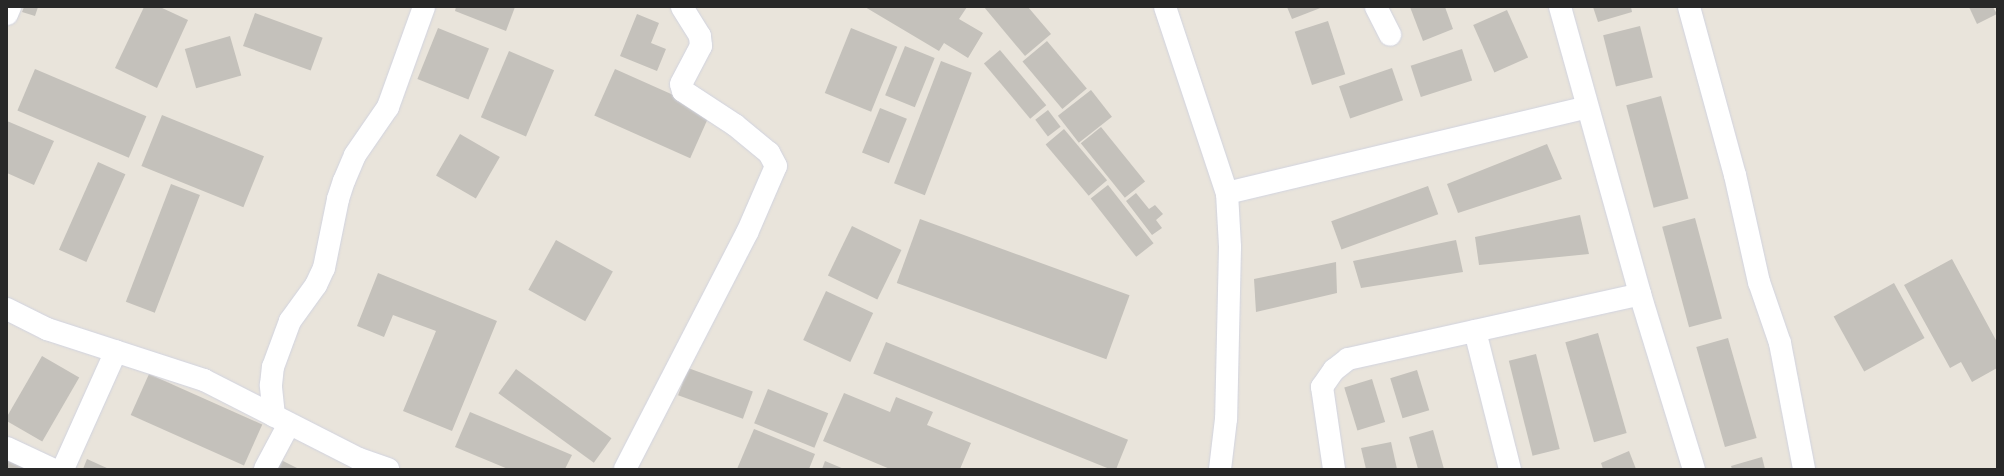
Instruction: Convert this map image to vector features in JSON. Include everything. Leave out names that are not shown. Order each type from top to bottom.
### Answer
[{"type":"street","points":[[7,14],[10,7]]},
{"type":"street","points":[[265,469],[281,420],[273,367],[290,321],[316,285],[324,268],[338,199],[344,181],[355,156],[388,107],[424,7]]},
{"type":"street","points":[[625,469],[747,233],[776,166],[769,153],[735,125],[684,91],[681,84],[701,46],[700,36],[682,7]]},
{"type":"street","points":[[1165,7],[1227,194],[1230,246],[1227,404],[1220,469]]},
{"type":"street","points":[[1376,7],[1390,35]]},
{"type":"street","points":[[1560,7],[1640,294],[1694,469]]},
{"type":"street","points":[[1689,7],[1735,175],[1759,282],[1780,343],[1804,469]]},
{"type":"street","points":[[1227,194],[1587,107]]},
{"type":"street","points":[[1334,469],[1322,387],[1334,370],[1348,359],[1640,294]]},
{"type":"street","points":[[7,309],[48,329],[204,380],[358,459],[388,469]]},
{"type":"street","points":[[1475,331],[1510,469]]},
{"type":"street","points":[[63,469],[116,351]]},
{"type":"street","points":[[7,448],[52,469]]},
{"type":"building","points":[[24,7],[38,7],[35,16],[22,12]]},
{"type":"building","points":[[144,7],[160,7],[188,20],[157,88],[115,68]]},
{"type":"building","points":[[456,7],[515,7],[506,31],[455,11]]},
{"type":"building","points":[[865,7],[967,7],[959,19],[983,33],[968,58],[944,43],[939,51]]},
{"type":"building","points":[[984,7],[1028,7],[1051,34],[1025,56]]},
{"type":"building","points":[[1287,7],[1323,7],[1292,19]]},
{"type":"building","points":[[1410,7],[1445,7],[1453,29],[1423,41]]},
{"type":"building","points":[[1593,7],[1631,7],[1632,12],[1598,22]]},
{"type":"building","points":[[1969,7],[1993,7],[1997,14],[1977,24]]},
{"type":"building","points":[[1507,10],[1528,58],[1494,73],[1473,25]]},
{"type":"building","points":[[255,13],[323,38],[311,71],[243,46]]},
{"type":"building","points":[[637,14],[659,23],[651,43],[666,49],[657,71],[620,56]]},
{"type":"building","points":[[1328,21],[1345,74],[1312,85],[1295,32]]},
{"type":"building","points":[[1640,26],[1653,77],[1616,87],[1603,35]]},
{"type":"building","points":[[438,28],[489,49],[468,100],[417,79]]},
{"type":"building","points":[[851,28],[897,47],[871,112],[825,93]]},
{"type":"building","points":[[230,36],[241,75],[196,88],[185,49]]},
{"type":"building","points":[[1047,41],[1087,88],[1062,109],[1022,62]]},
{"type":"building","points":[[905,46],[935,58],[915,107],[885,95]]},
{"type":"building","points":[[1462,49],[1472,80],[1421,97],[1411,66]]},
{"type":"building","points":[[1000,50],[1046,105],[1030,119],[984,63]]},
{"type":"building","points":[[509,51],[554,70],[526,136],[481,117]]},
{"type":"building","points":[[941,61],[972,73],[925,195],[894,183]]},
{"type":"building","points":[[1392,68],[1403,100],[1350,118],[1339,86]]},
{"type":"building","points":[[35,69],[146,116],[129,158],[17,110]]},
{"type":"building","points":[[615,69],[711,112],[690,158],[594,116]]},
{"type":"building","points":[[1091,90],[1112,117],[1079,143],[1058,116]]},
{"type":"building","points":[[1661,96],[1688,198],[1654,208],[1626,105]]},
{"type":"building","points":[[880,108],[907,119],[889,163],[862,153]]},
{"type":"building","points":[[1048,110],[1061,127],[1048,136],[1035,120]]},
{"type":"building","points":[[162,115],[264,156],[243,207],[141,166]]},
{"type":"building","points":[[7,121],[54,141],[34,185],[7,173]]},
{"type":"building","points":[[1101,127],[1145,181],[1125,198],[1081,143]]},
{"type":"building","points":[[1064,129],[1107,180],[1089,196],[1046,144]]},
{"type":"building","points":[[460,134],[500,157],[476,199],[436,176]]},
{"type":"building","points":[[1547,144],[1562,179],[1458,213],[1447,184]]},
{"type":"building","points":[[98,162],[125,174],[86,262],[59,250]]},
{"type":"building","points":[[171,184],[200,195],[155,313],[126,302]]},
{"type":"building","points":[[1108,185],[1154,243],[1136,257],[1091,199]]},
{"type":"building","points":[[1428,186],[1438,214],[1341,249],[1331,221]]},
{"type":"building","points":[[1136,193],[1149,209],[1155,205],[1163,214],[1156,220],[1162,228],[1152,235],[1126,201]]},
{"type":"building","points":[[1580,215],[1589,254],[1479,265],[1475,237]]},
{"type":"building","points":[[1695,218],[1722,318],[1689,327],[1662,227]]},
{"type":"building","points":[[920,219],[1130,295],[1106,359],[897,283]]},
{"type":"building","points":[[852,226],[901,250],[877,300],[828,275]]},
{"type":"building","points":[[556,240],[613,272],[585,321],[528,290]]},
{"type":"building","points":[[1456,240],[1463,272],[1361,288],[1353,261]]},
{"type":"building","points":[[1952,259],[1997,342],[1997,368],[1972,382],[1961,362],[1950,368],[1904,285]]},
{"type":"building","points":[[1336,262],[1337,293],[1256,312],[1254,279]]},
{"type":"building","points":[[378,273],[497,321],[452,431],[403,411],[436,331],[393,315],[384,337],[357,326]]},
{"type":"building","points":[[1894,283],[1925,338],[1864,372],[1834,316]]},
{"type":"building","points":[[826,291],[873,313],[850,362],[803,340]]},
{"type":"building","points":[[1598,333],[1627,433],[1594,442],[1565,342]]},
{"type":"building","points":[[1728,338],[1757,438],[1725,447],[1696,347]]},
{"type":"building","points":[[886,342],[1128,440],[1116,469],[1110,469],[873,374]]},
{"type":"building","points":[[1536,354],[1560,449],[1533,456],[1509,361]]},
{"type":"building","points":[[42,356],[79,378],[42,442],[7,421],[7,417]]},
{"type":"building","points":[[688,368],[753,392],[743,419],[678,395]]},
{"type":"building","points":[[516,369],[611,438],[594,463],[498,393]]},
{"type":"building","points":[[1417,370],[1429,410],[1403,418],[1390,378]]},
{"type":"building","points":[[149,374],[262,424],[244,466],[131,415]]},
{"type":"building","points":[[1372,379],[1385,422],[1357,431],[1344,387]]},
{"type":"building","points":[[768,389],[828,413],[814,448],[754,423]]},
{"type":"building","points":[[844,393],[890,412],[896,397],[933,412],[927,425],[971,443],[960,469],[890,469],[823,441]]},
{"type":"building","points":[[470,412],[572,455],[565,469],[508,469],[455,447]]},
{"type":"building","points":[[754,429],[815,454],[809,469],[737,469]]},
{"type":"building","points":[[1433,430],[1444,469],[1418,469],[1409,437]]},
{"type":"building","points":[[1391,442],[1397,469],[1366,469],[1361,448]]},
{"type":"building","points":[[1629,451],[1636,469],[1603,469],[1601,463]]},
{"type":"building","points":[[7,456],[34,469],[7,469]]},
{"type":"building","points":[[1762,457],[1765,469],[1732,469],[1731,466]]},
{"type":"building","points":[[87,459],[109,469],[83,469]]},
{"type":"building","points":[[279,459],[299,469],[274,469]]},
{"type":"building","points":[[825,461],[844,469],[822,469]]}]
